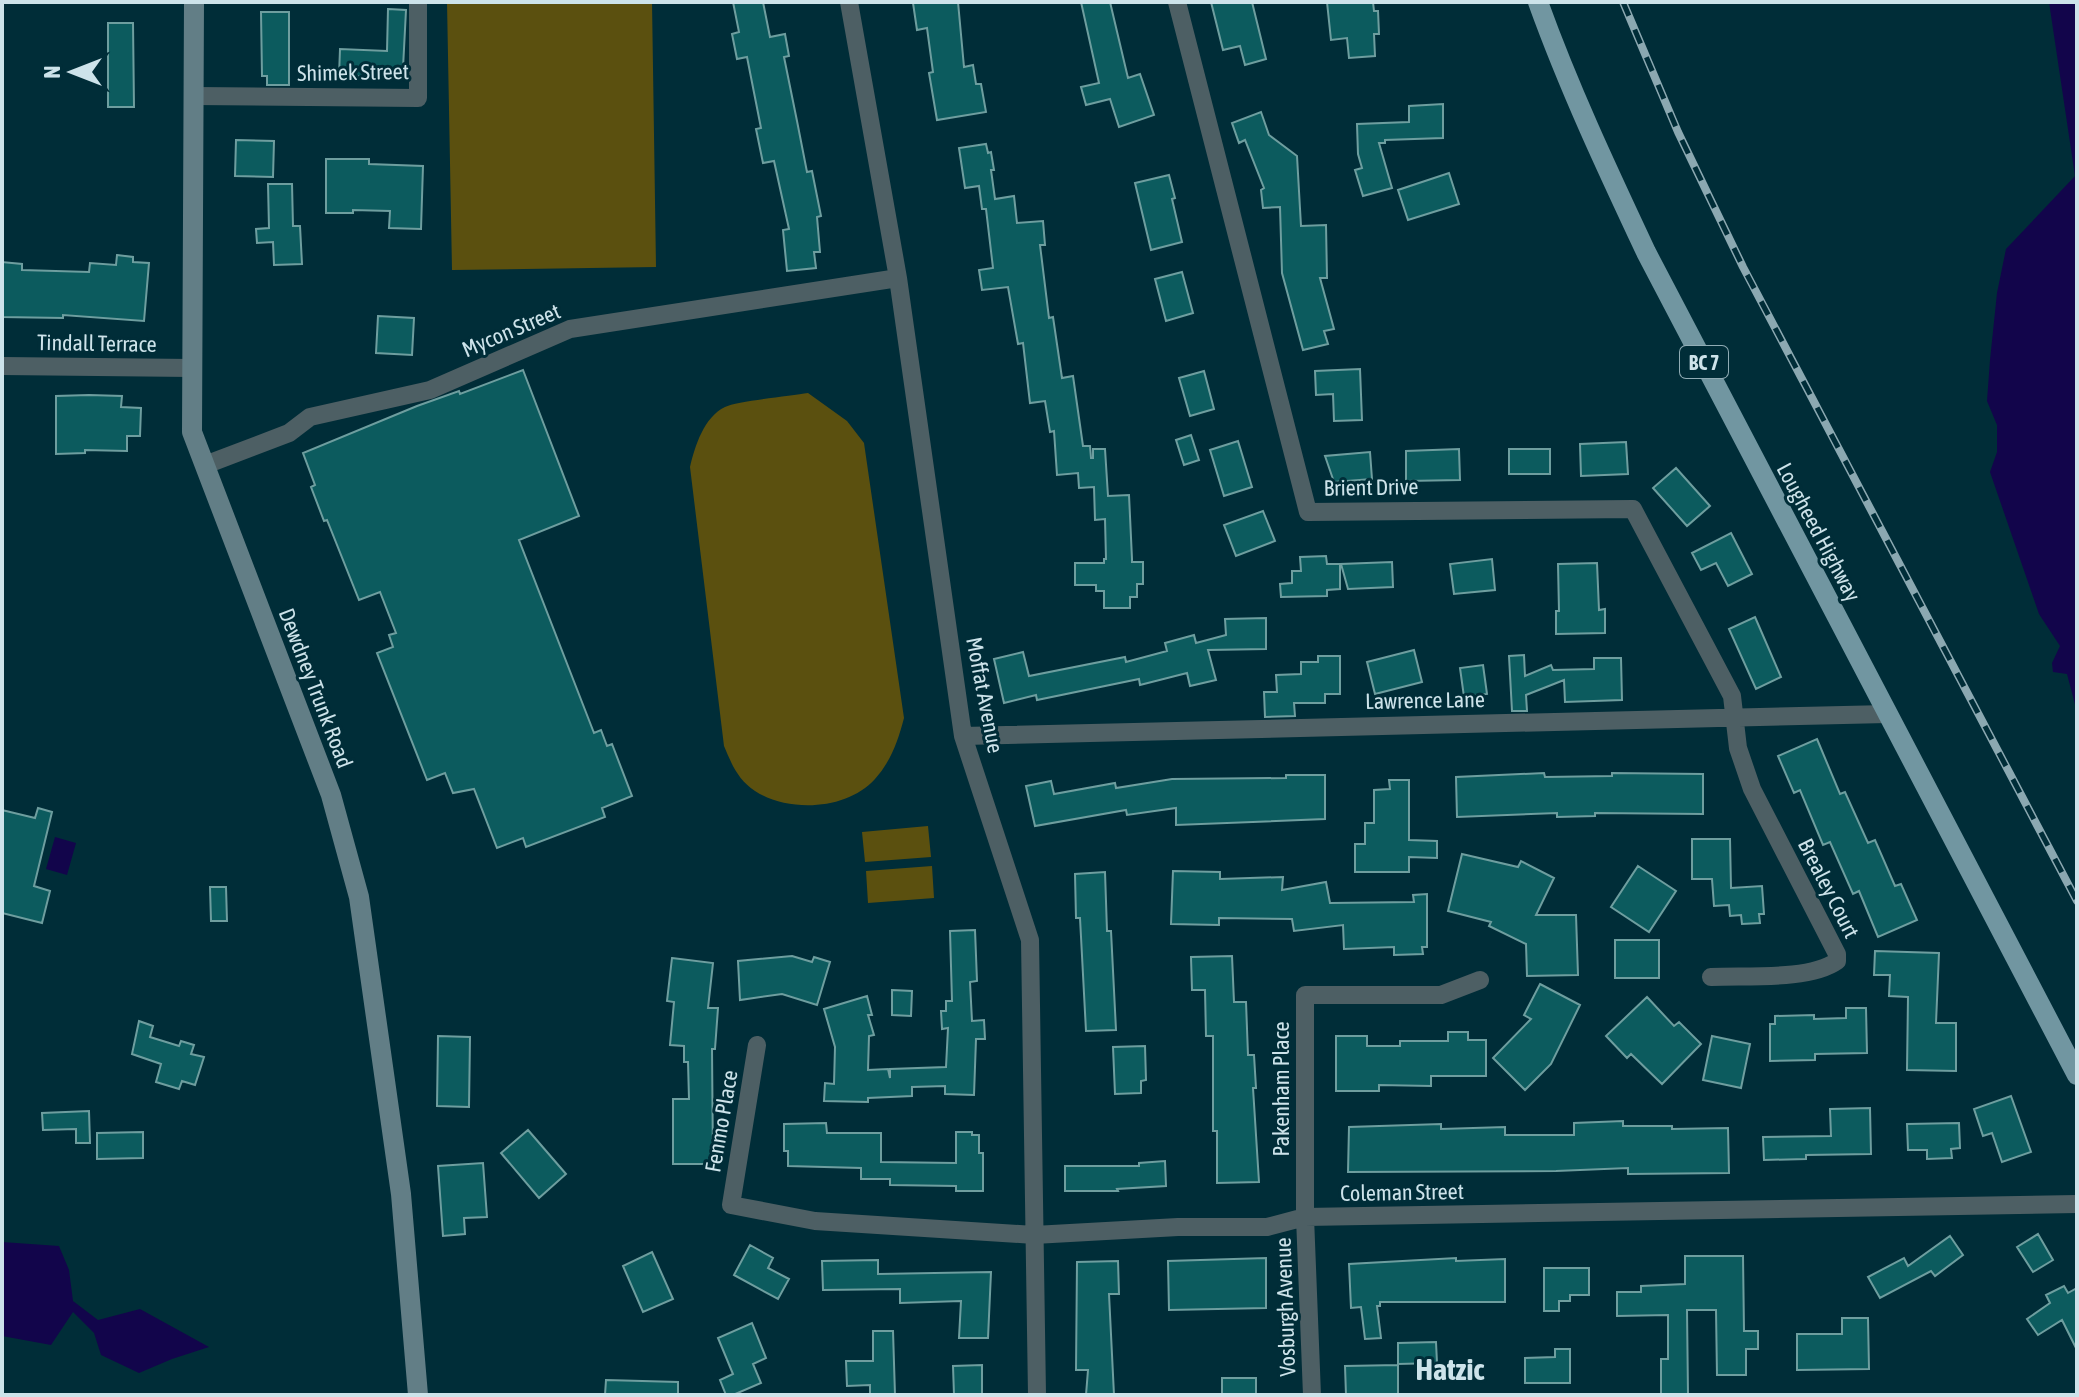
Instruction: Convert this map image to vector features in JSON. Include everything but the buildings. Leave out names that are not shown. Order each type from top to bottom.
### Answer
[{"type":"main road","name":"Dewdney Trunk Road","points":[[194,2],[192,432],[331,795],[359,897],[401,1194],[418,1395]]},
{"type":"main road","name":"Lougheed Highway","points":[[1538,2],[1560,62],[1646,252],[2077,1075]]},
{"type":"street","name":"Shimek Street","points":[[194,96],[418,98],[418,2]]},
{"type":"street","name":"Moffat Avenue","points":[[849,2],[898,278],[963,736],[1030,940],[1037,1395]]},
{"type":"street","name":"Brient Drive","points":[[1177,2],[1308,512],[1633,509],[1732,696],[1735,717]]},
{"type":"street","name":"Mycon Street","points":[[205,465],[289,433],[310,417],[430,390],[570,329],[898,278]]},
{"type":"street","name":"Tindall Terrace","points":[[2,366],[192,368]]},
{"type":"street","name":"Lawrence Lane","points":[[963,736],[1887,714]]},
{"type":"street","name":"Brealey Court","points":[[1711,977],[1804,972],[1837,961],[1837,954],[1821,920],[1752,789],[1738,748],[1735,717]]},
{"type":"street","name":"Pakenham Place","points":[[1305,1217],[1305,995],[1441,995],[1480,980]]},
{"type":"street","name":"Fenmo Place","points":[[731,1205],[757,1045]]},
{"type":"street","name":"Coleman Street","points":[[731,1205],[815,1221],[1034,1235],[1178,1227],[1267,1227],[1305,1217],[2077,1204]]},
{"type":"street","name":"Vosburgh Avenue","points":[[1305,1217],[1312,1395]]},
{"type":"shaded area","points":[[447,2],[652,2],[656,267],[452,270]]},
{"type":"shaded area","points":[[2049,2],[2077,2],[2077,712],[2067,674],[2053,672],[2052,663],[2060,646],[2039,614],[1990,472],[1997,452],[1997,425],[1987,401],[1997,293],[2006,249],[2075,176]]},
{"type":"shaded area","points":[[808,393],[847,421],[864,443],[904,718],[890,758],[875,779],[849,797],[817,805],[784,803],[755,791],[736,771],[724,746],[690,467],[702,433],[711,418],[725,407]]},
{"type":"shaded area","points":[[928,826],[931,857],[865,862],[862,832]]},
{"type":"shaded area","points":[[55,837],[76,843],[67,875],[46,869]]},
{"type":"shaded area","points":[[932,866],[934,898],[868,903],[866,871]]},
{"type":"shaded area","points":[[2,1242],[59,1246],[69,1270],[73,1301],[98,1320],[140,1309],[209,1347],[139,1373],[101,1355],[94,1333],[73,1312],[51,1345],[2,1336]]},
{"type":"railway","points":[[1623,2],[1678,132],[1743,267],[2077,901]]},
{"type":"district","name":"Hatzic","points":[[1450,1369]]}]
